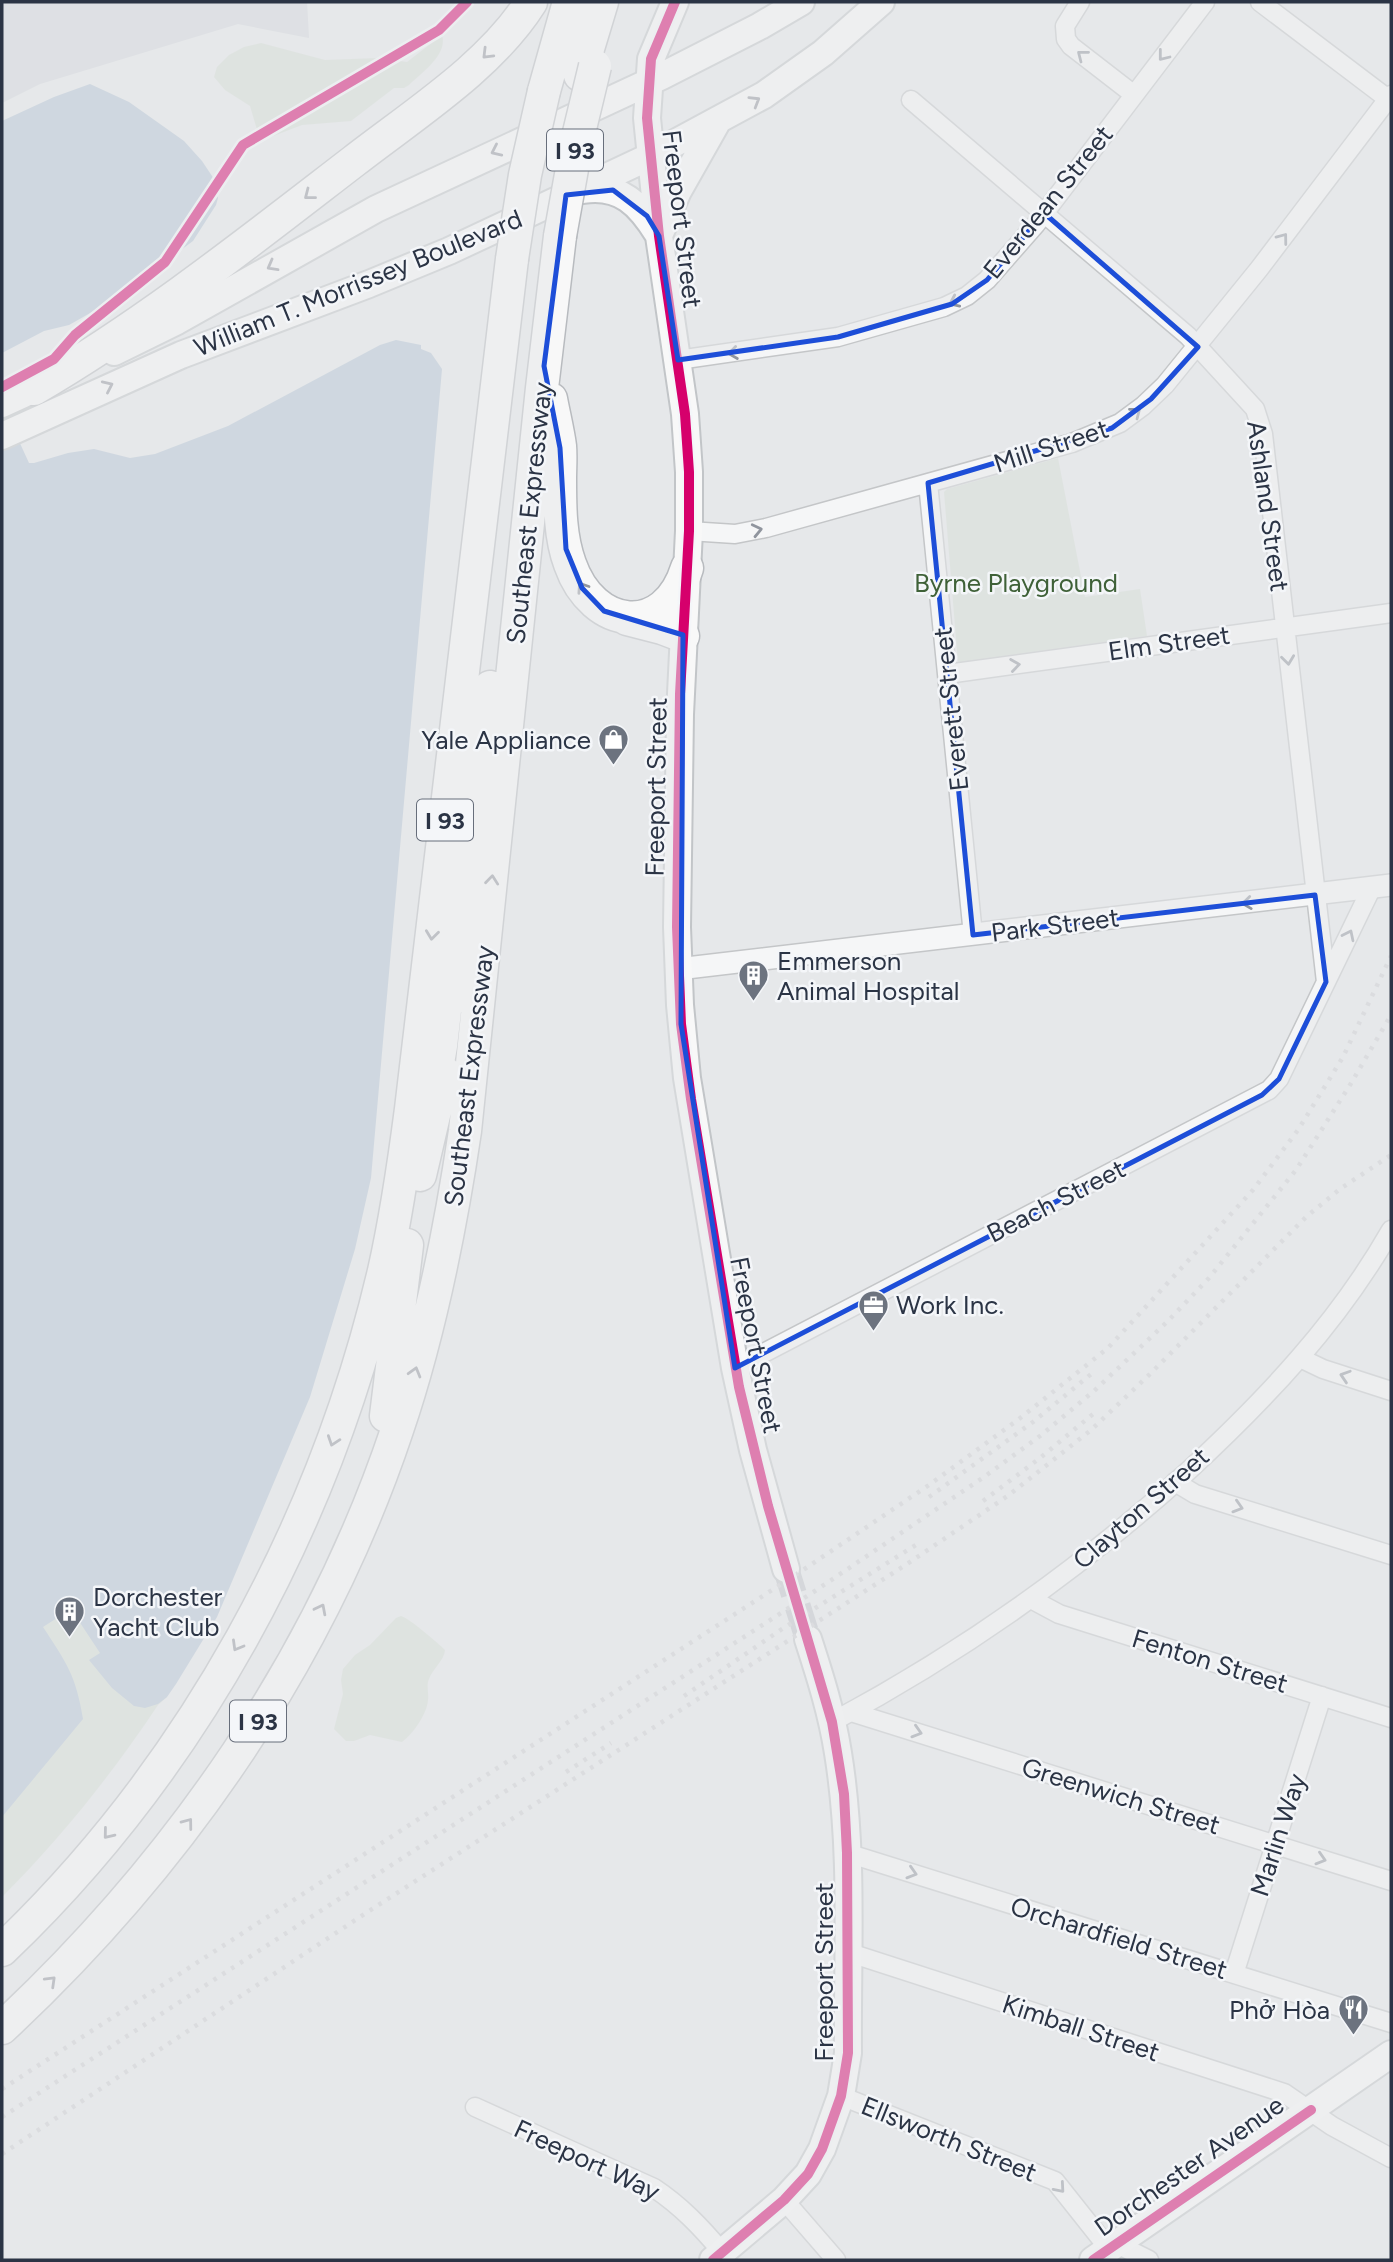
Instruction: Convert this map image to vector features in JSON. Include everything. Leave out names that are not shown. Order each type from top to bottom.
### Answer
[{"type":"highway","points":[[40,402],[81,362],[169,302],[437,97],[482,60],[531,2]]},
{"type":"highway","name":"Southeast Expressway","points":[[2,1950],[58,1894],[118,1821],[161,1766],[221,1674],[273,1580],[301,1522],[355,1376],[383,1273],[404,1164],[536,248],[576,141],[569,80],[569,2]]},
{"type":"highway","name":"I 93","points":[[569,80],[582,2]]},
{"type":"highway","name":"I 93","points":[[569,80],[602,2]]},
{"type":"highway","name":"Southeast Expressway","points":[[2,2028],[60,1972],[117,1911],[220,1779],[265,1710],[308,1635],[346,1560],[378,1484],[406,1403],[433,1306],[459,1172],[477,1035],[544,366],[536,248],[525,175],[569,80],[615,2]]},
{"type":"highway","name":"I 93","points":[[378,1484],[411,1215],[441,1046],[536,248]]},
{"type":"highway","points":[[544,366],[561,448],[561,521],[575,576],[587,595],[604,611],[683,636]]},
{"type":"highway","points":[[620,618],[641,616],[660,608],[676,593],[687,568]]},
{"type":"highway","name":"I 93","points":[[355,1376],[411,1215]]},
{"type":"main road","name":"Freeport Street","points":[[675,2],[651,60],[647,118],[659,236],[688,437],[689,531],[680,728],[678,969],[687,1079],[735,1368],[760,1477],[786,1570]]},
{"type":"main road","name":"William T. Morrissey Boulevard","points":[[2,436],[40,402],[376,209],[648,82],[745,34],[801,2]]},
{"type":"main road","name":"William T. Morrissey Boulevard","points":[[2,404],[40,402],[190,351],[431,258],[651,156],[717,122],[790,78],[881,2]]},
{"type":"main road","points":[[659,236],[678,191],[717,122]]},
{"type":"main road","points":[[572,193],[599,189],[625,195],[643,211],[659,236]]},
{"type":"main road","name":"Freeport Street","points":[[717,2256],[803,2181],[818,2157],[841,2095],[848,2053],[847,1853],[842,1717],[808,1639]]},
{"type":"main road","name":"Dorchester Avenue","points":[[1106,2251],[1391,2054]]},
{"type":"street","points":[[1080,2],[1066,21],[1066,39],[1075,50],[1133,94]]},
{"type":"street","name":"Everdean Street","points":[[678,360],[838,337],[952,304],[967,296],[987,280],[1044,214],[1205,2]]},
{"type":"street","points":[[1260,2],[1390,97]]},
{"type":"street","name":"Mill Street","points":[[689,531],[727,534],[750,532],[1072,443],[1112,428],[1151,399],[1198,347],[1390,97]]},
{"type":"street","name":"Ashland Street","points":[[911,100],[1188,336],[1250,404],[1261,422],[1315,895]]},
{"type":"street","name":"Everett Street","points":[[928,484],[973,934]]},
{"type":"street","name":"Elm Street","points":[[947,674],[1391,613]]},
{"type":"street","name":"Park Street","points":[[678,969],[1381,886]]},
{"type":"street","name":"Beach Street","points":[[735,1368],[1269,1090],[1279,1079],[1326,982],[1381,886]]},
{"type":"street","points":[[1315,895],[1326,982]]},
{"type":"street","name":"Clayton Street","points":[[842,1717],[946,1657],[1031,1599],[1175,1482],[1256,1405],[1300,1358],[1352,1293],[1391,1230]]},
{"type":"street","points":[[1300,1358],[1322,1369],[1391,1391]]},
{"type":"street","points":[[1175,1482],[1195,1494],[1391,1555]]},
{"type":"street","name":"Fenton Street","points":[[1031,1599],[1059,1614],[1391,1718]]},
{"type":"street","name":"Marlin Way","points":[[1234,1973],[1322,1696]]},
{"type":"street","name":"Greenwich Street","points":[[842,1717],[1275,1844],[1391,1881]]},
{"type":"street","name":"Orchardfield Street","points":[[847,1853],[1391,2023]]},
{"type":"street","name":"Kimball Street","points":[[847,1952],[1283,2093],[1332,2126],[1391,2158]]},
{"type":"street","name":"Ellsworth Street","points":[[841,2095],[1055,2181],[1106,2251]]},
{"type":"street","name":"Freeport Way","points":[[475,2107],[653,2188],[674,2201],[696,2221],[717,2256]]},
{"type":"street","points":[[784,2200],[836,2260]]},
{"type":"street","points":[[1106,2251],[1149,2260]]},
{"type":"highlighted area","points":[[613,190],[647,216],[659,236],[678,360],[838,337],[952,304],[987,280],[1044,213],[1198,347],[1151,399],[1112,428],[928,483],[973,935],[1315,895],[1326,982],[1279,1079],[1262,1095],[735,1368],[681,1024],[683,635],[604,611],[582,588],[566,549],[560,448],[544,366],[566,195]]},
{"type":"shaded area","points":[[2,2],[307,2],[309,38],[238,24],[40,84],[2,103]]},
{"type":"green space","points":[[442,35],[443,42],[438,56],[427,69],[409,85],[394,88],[351,121],[302,125],[268,138],[258,133],[250,106],[225,90],[214,77],[217,67],[229,55],[244,47],[261,43],[325,60],[378,58],[407,62]]},
{"type":"green space","name":"Byrne Playground","points":[[1058,458],[1085,597],[1140,589],[1147,636],[958,663],[944,492]]},
{"type":"green space","points":[[55,1594],[167,1697],[158,1705],[85,1805],[2,1897],[2,1632]]},
{"type":"green space","points":[[401,1616],[445,1650],[428,1682],[425,1711],[415,1729],[402,1742],[370,1735],[346,1741],[334,1729],[343,1694],[343,1669],[355,1655]]},
{"type":"water","points":[[90,84],[129,102],[184,141],[214,179],[218,198],[216,205],[193,241],[115,299],[69,325],[44,331],[2,353],[2,121]]},
{"type":"water","points":[[396,340],[421,345],[421,349],[431,353],[442,369],[371,1178],[355,1249],[310,1397],[217,1617],[176,1684],[158,1704],[145,1708],[134,1706],[112,1688],[89,1660],[100,1653],[71,1609],[43,1627],[69,1670],[83,1719],[2,1817],[2,404],[29,463],[94,449],[130,458],[155,454],[228,426],[380,345]]},
{"type":"tunnel","points":[[786,1569],[808,1639]]},
{"type":"railway","points":[[2,2089],[806,1568],[929,1485],[1019,1419],[1108,1348],[1253,1190],[1298,1130],[1343,1057],[1391,956]]},
{"type":"railway","points":[[2,2117],[815,1591],[1040,1436],[1094,1391],[1209,1278],[1296,1170],[1391,1015]]},
{"type":"railway","points":[[2,2154],[366,1913],[907,1564],[1009,1495],[1091,1430],[1306,1217],[1340,1189],[1391,1155]]},
{"type":"railway","points":[[929,1497],[1033,1422],[1096,1370]]},
{"type":"railway","points":[[983,1501],[1093,1414]]},
{"type":"railway","points":[[684,1696],[782,1629],[919,1543]]},
{"type":"railway","points":[[566,1772],[611,1743]]},
{"type":"cycle path","points":[[2,387],[54,359],[75,335],[165,262],[243,145],[439,30],[467,2]]},
{"type":"cycle path","points":[[675,2],[651,59],[647,118],[659,236],[685,414],[689,472],[689,531],[680,694],[677,927],[681,1024],[739,1387],[768,1506],[832,1722],[844,1794],[847,1853],[848,2053],[841,2096],[822,2149],[808,2174],[784,2200],[713,2260]]},
{"type":"cycle path","points":[[1093,2260],[1311,2110]]},
{"type":"place","name":"Yale Appliance","points":[[614,767]]},
{"type":"place","name":"Emmerson Animal Hospital","points":[[754,1003]]},
{"type":"place","name":"Work Inc.","points":[[873,1332]]},
{"type":"place","name":"Dorchester Yacht Club","points":[[70,1639]]},
{"type":"place","name":"Phở Hòa","points":[[1353,2037]]}]
